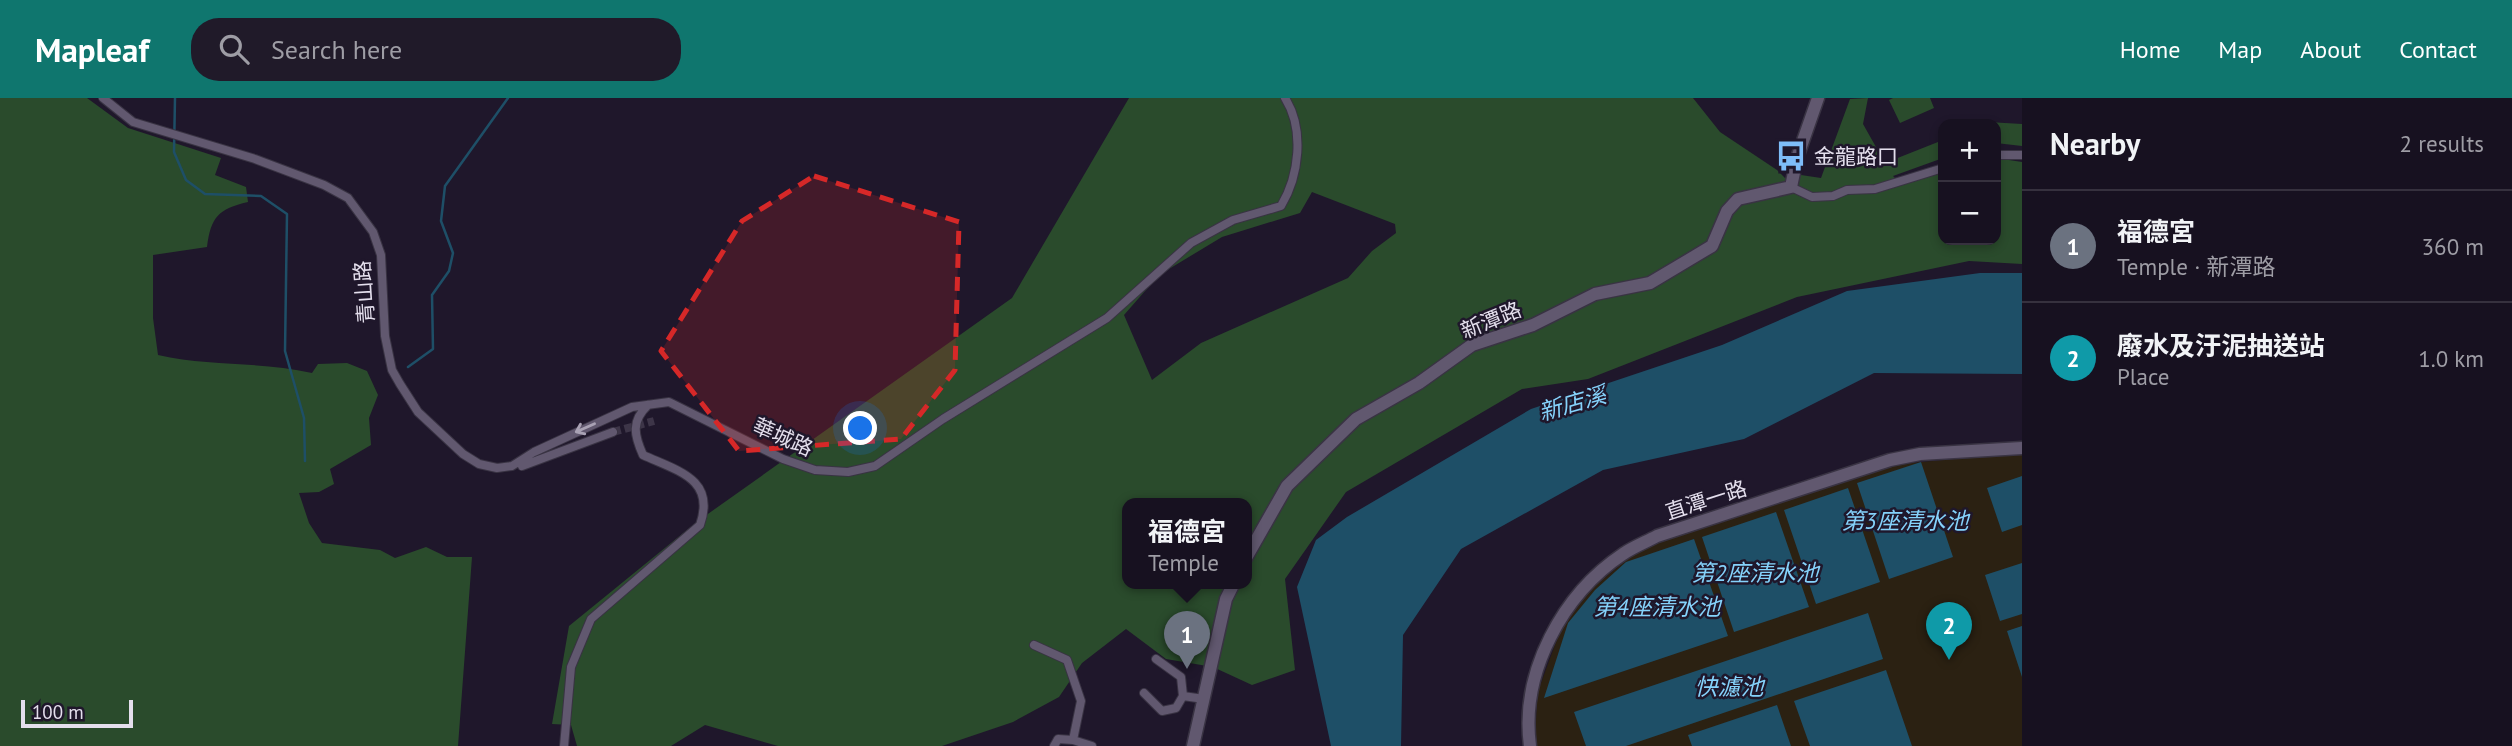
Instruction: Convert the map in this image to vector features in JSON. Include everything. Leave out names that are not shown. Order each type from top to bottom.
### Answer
[{"type":"street","name":"青山路","points":[[103,98],[132,122],[324,185],[348,198],[373,232],[381,255],[385,336],[392,370],[418,412],[463,454],[479,464],[497,468],[512,466],[534,452],[632,407],[648,405]]},
{"type":"street","name":"華城路","points":[[648,405],[670,402],[688,409],[760,448],[815,470],[848,472],[875,466],[943,419],[1107,318],[1191,243],[1233,220],[1281,206],[1293,186],[1297,168],[1295,134],[1284,98]]},
{"type":"street","points":[[1818,98],[1797,158],[1791,187],[1812,197],[1833,196],[1847,190],[1875,189],[1938,170]]},
{"type":"street","points":[[2001,155],[2022,155]]},
{"type":"street","name":"新潭路","points":[[1252,549],[1287,486],[1356,419],[1419,383],[1472,345],[1533,325],[1595,294],[1650,283],[1712,246],[1727,211],[1738,199],[1791,187]]},
{"type":"street","points":[[564,746],[571,667],[591,618],[677,547],[700,525],[705,511],[704,495],[698,485],[686,475],[643,455],[635,426],[638,415],[648,405]]},
{"type":"street","points":[[522,466],[613,432]]},
{"type":"street","name":"直潭一路","points":[[1531,746],[1530,717],[1544,650],[1559,620],[1585,586],[1623,553],[1657,536],[1890,460],[1920,454],[2022,448]]},
{"type":"street","points":[[1193,746],[1226,599],[1231,589]]},
{"type":"street","points":[[1034,645],[1067,660],[1081,701],[1073,740]]},
{"type":"street","points":[[1144,693],[1162,711],[1176,708],[1183,696],[1181,677],[1156,659]]},
{"type":"street","points":[[1183,696],[1204,699]]},
{"type":"street","points":[[1054,746],[1058,739],[1092,746]]},
{"type":"highlighted area","points":[[814,176],[959,222],[955,370],[901,439],[739,451],[661,351],[742,221]]},
{"type":"shaded area","points":[[2022,453],[2022,746],[1535,746],[1537,694],[1563,623],[1588,591],[1635,553],[1658,542],[1899,464]]},
{"type":"green space","points":[[0,98],[87,98],[128,128],[221,158],[215,175],[246,187],[248,202],[223,211],[218,216],[211,228],[207,247],[153,255],[153,318],[158,355],[312,373],[318,364],[347,363],[367,371],[378,395],[369,418],[371,445],[330,469],[334,484],[319,492],[299,493],[309,523],[322,543],[380,550],[395,558],[426,547],[447,557],[472,557],[458,746],[0,746]]},
{"type":"green space","points":[[1129,98],[1693,98],[1720,132],[1777,170],[1802,195],[1808,195],[1794,181],[1801,175],[1821,178],[1850,99],[1868,98],[1863,124],[1885,163],[1938,142],[1938,160],[1893,176],[1896,179],[1938,166],[1938,245],[2001,245],[2001,159],[2022,162],[2022,264],[1969,261],[1797,297],[1588,379],[1522,389],[1346,492],[1285,579],[1295,670],[1252,685],[1213,667],[1166,659],[1126,629],[1082,663],[1059,697],[1013,722],[942,746],[778,746],[705,725],[671,746],[577,746],[571,725],[552,724],[569,626],[698,521],[1012,298]],"holes":[[[1312,192],[1395,224],[1396,233],[1372,251],[1348,278],[1201,343],[1152,380],[1124,315],[1159,275],[1222,237],[1300,213]]]},
{"type":"green space","points":[[1930,98],[1934,108],[1900,123],[1889,100]]},
{"type":"green space","points":[[2001,123],[2022,124],[2022,146],[2001,144]]},
{"type":"water","name":"新店溪","points":[[1980,273],[2022,273],[2022,374],[1874,373],[1744,439],[1603,470],[1461,549],[1403,635],[1401,746],[1331,746],[1297,587],[1316,540],[1347,517],[1531,409],[1722,345],[1847,291]]},
{"type":"water","name":"第3座清水池","points":[[1921,462],[1953,557],[1889,579],[1857,483]]},
{"type":"water","points":[[2022,476],[2022,525],[2002,532],[1987,488]]},
{"type":"water","points":[[1848,488],[1880,582],[1816,604],[1784,510]]},
{"type":"water","name":"第2座清水池","points":[[1776,512],[1809,607],[1734,632],[1702,537]]},
{"type":"water","name":"第4座清水池","points":[[1694,539],[1728,636],[1544,698],[1568,623],[1595,590],[1626,562]]},
{"type":"water","points":[[2022,563],[2022,614],[2000,621],[1985,575]]},
{"type":"water","name":"快濾池","points":[[1868,613],[1883,659],[1626,746],[1586,746],[1574,712]]},
{"type":"water","points":[[2022,626],[2022,677],[2007,631]]},
{"type":"water","points":[[1886,670],[1912,746],[1810,746],[1794,701]]},
{"type":"water","points":[[1777,705],[1791,746],[1692,746],[1688,735]]},
{"type":"waterway","points":[[175,98],[174,152],[186,180],[205,194],[261,196],[287,214],[285,351],[304,418],[305,461]]},
{"type":"waterway","points":[[408,367],[433,349],[432,295],[449,271],[453,253],[441,221],[445,186],[508,98]]},
{"type":"tunnel","points":[[613,432],[654,421]]},
{"type":"place","name":"金龍路口","points":[[1791,156]]},
{"type":"place","name":"廢水及汙泥抽送站","points":[[1949,660]]},
{"type":"place","name":"福德宮","points":[[1187,669]]}]
